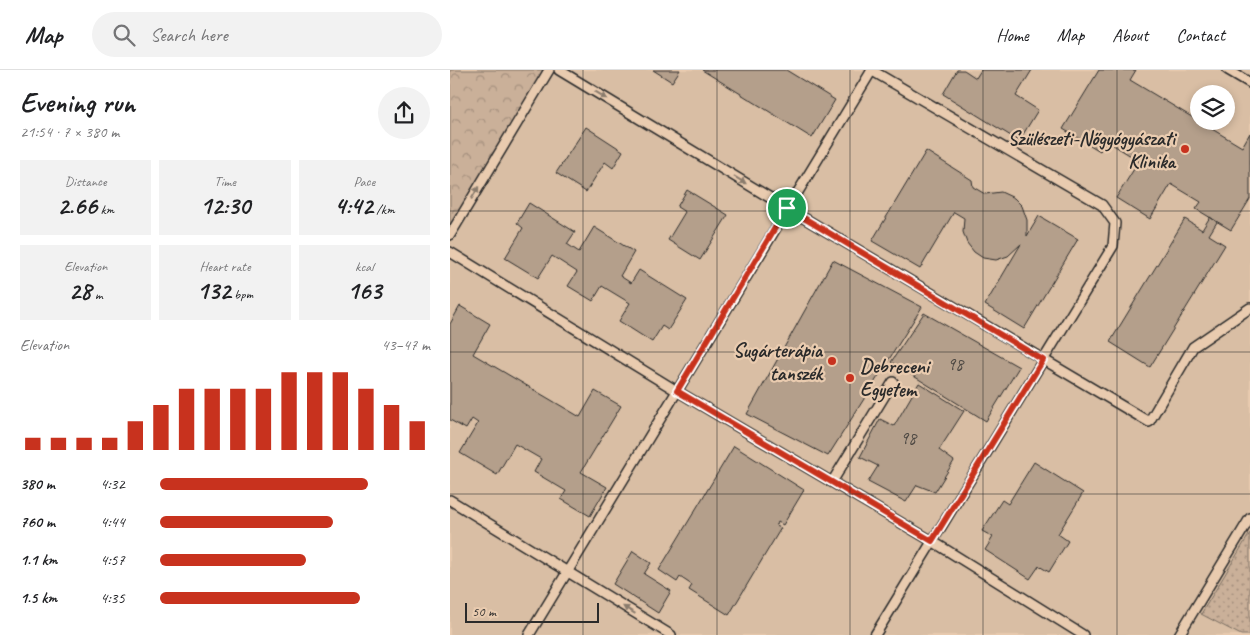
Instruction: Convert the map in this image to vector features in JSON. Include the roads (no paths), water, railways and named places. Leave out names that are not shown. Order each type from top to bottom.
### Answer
[{"type":"lane","points":[[450,234],[549,70]]},
{"type":"lane","points":[[559,70],[787,208],[1149,422],[1193,347],[1250,308]]},
{"type":"lane","points":[[530,635],[566,572],[872,70],[1102,205],[1115,223],[1113,246],[875,635]]},
{"type":"lane","points":[[1228,70],[1250,83]]},
{"type":"lane","points":[[450,252],[677,391],[932,541],[1083,635]]},
{"type":"lane","points":[[832,482],[893,382]]},
{"type":"lane","points":[[450,500],[671,635]]},
{"type":"lane","points":[[1179,635],[1250,518]]},
{"type":"place","name":"Szülészeti-Nőgyógyászati Klinika","points":[[1185,149]]},
{"type":"place","name":"Sugárterápia tanszék","points":[[832,361]]},
{"type":"place","name":"Debreceni Egyetem","points":[[850,378]]}]
